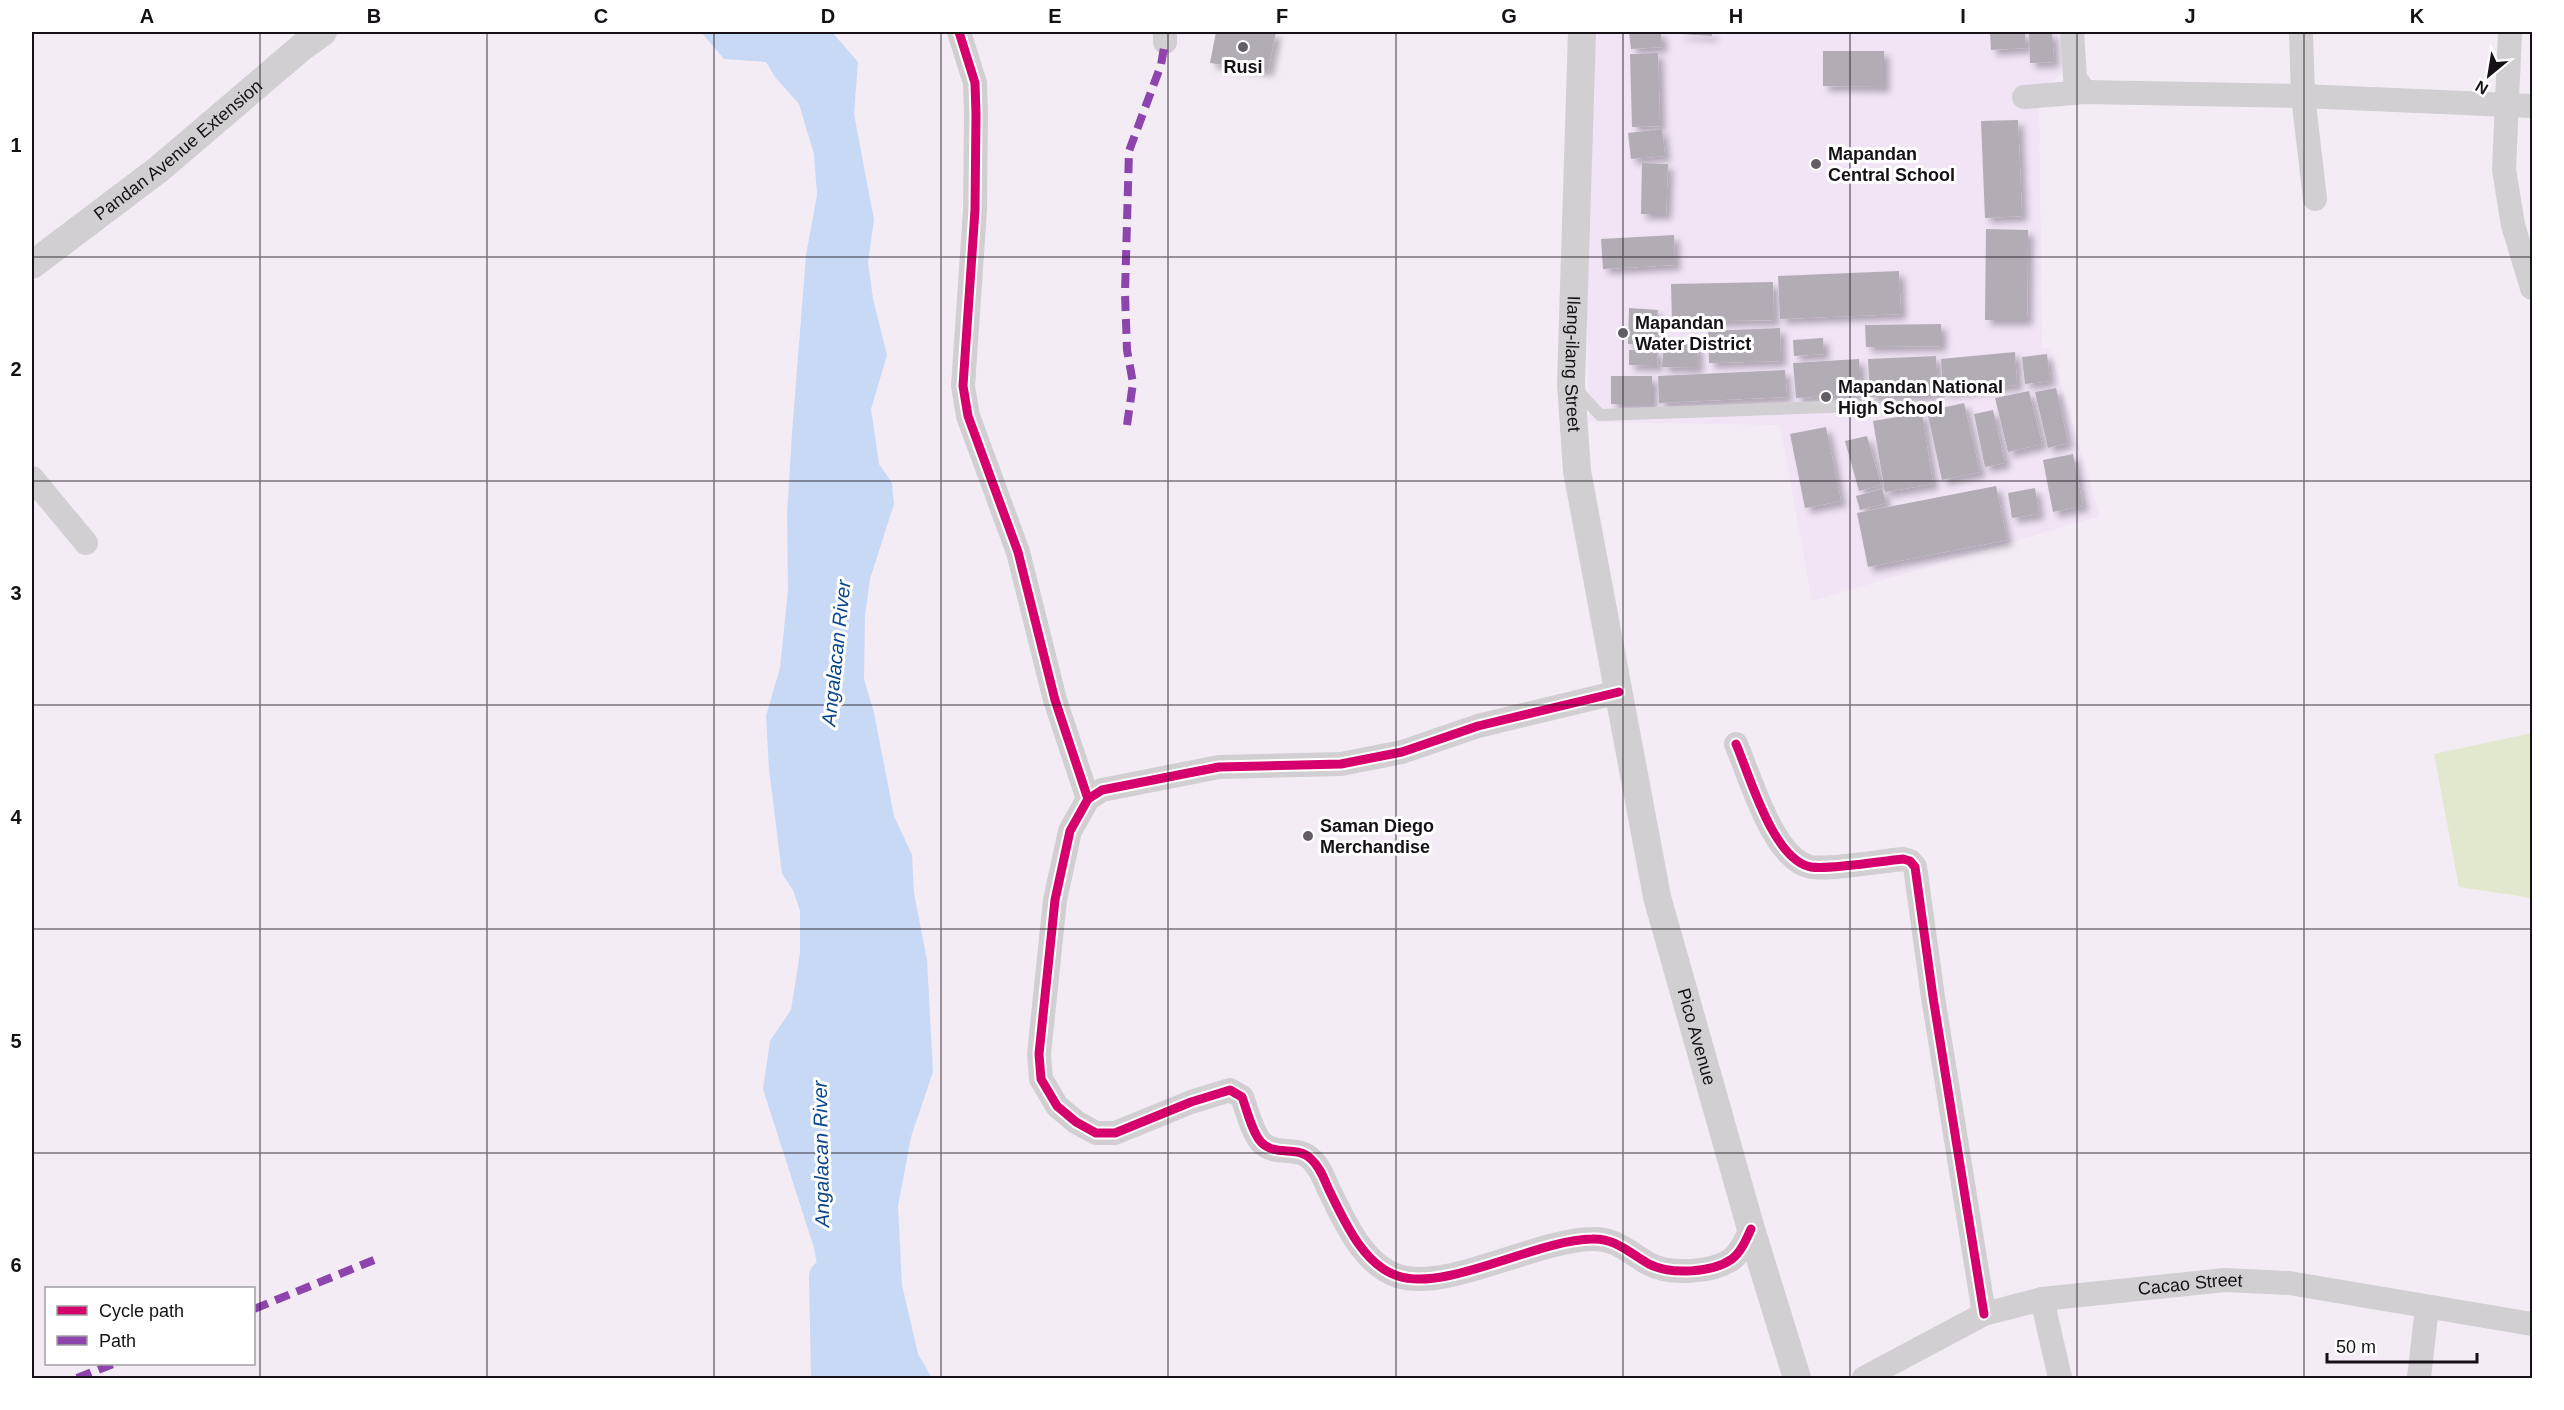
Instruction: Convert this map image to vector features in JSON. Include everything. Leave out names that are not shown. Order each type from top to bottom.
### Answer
[{"type":"street","name":"Pandan Avenue Extension","points":[[32,265],[159,169],[266,76],[323,32]]},
{"type":"street","points":[[959,32],[975,83],[976,114],[975,210],[963,386],[968,416],[1018,552],[1055,700],[1088,799]]},
{"type":"street","name":"Ilang-ilang Street","points":[[1582,32],[1571,384],[1577,471],[1619,692]]},
{"type":"street","points":[[2072,32],[2074,78],[2085,93]]},
{"type":"street","points":[[2301,32],[2302,96],[2315,199]]},
{"type":"street","points":[[2510,32],[2504,170],[2513,225],[2532,288]]},
{"type":"street","points":[[2024,97],[2085,93],[2302,96],[2532,106]]},
{"type":"street","points":[[32,478],[86,543]]},
{"type":"street","points":[[1619,692],[1478,726],[1392,754],[1341,764],[1219,767],[1102,790],[1088,799],[1070,831],[1055,900],[1039,1054],[1041,1079],[1057,1106],[1076,1122],[1096,1133],[1115,1133],[1191,1102],[1230,1090],[1236,1093],[1242,1097],[1259,1140],[1276,1150],[1301,1152],[1310,1157],[1318,1166],[1348,1229],[1367,1253],[1395,1275],[1414,1281],[1437,1278],[1538,1249],[1590,1239],[1616,1243],[1650,1264],[1670,1270],[1692,1272],[1730,1260],[1740,1251],[1751,1229]]},
{"type":"street","name":"Pico Avenue","points":[[1619,692],[1657,897],[1751,1229],[1797,1378]]},
{"type":"street","points":[[1736,744],[1776,838],[1793,859],[1812,867],[1903,859],[1910,861],[1915,867],[1932,997],[1983,1314]]},
{"type":"street","name":"Cacao Street","points":[[1864,1378],[1983,1314],[2042,1299],[2225,1280],[2289,1283],[2532,1324]]},
{"type":"street","points":[[2042,1299],[2060,1378]]},
{"type":"street","points":[[2419,1378],[2427,1306]]},
{"type":"lane","points":[[1571,384],[1600,415],[1858,406]]},
{"type":"shaded area","points":[[1595,32],[2060,32],[2064,71],[2039,95],[2042,347],[2050,349],[2100,516],[1812,601],[1780,425],[1589,422],[1587,295]]},
{"type":"green space","points":[[2532,733],[2532,898],[2459,887],[2434,754]]},
{"type":"water","points":[[701,32],[832,32],[858,62],[854,114],[874,220],[868,262],[873,299],[887,355],[871,409],[879,464],[892,483],[894,504],[870,579],[865,616],[864,679],[874,713],[894,816],[912,855],[914,893],[927,960],[933,1072],[911,1137],[898,1206],[902,1285],[918,1354],[932,1378],[828,1378],[835,1361],[814,1248],[763,1089],[770,1041],[791,1010],[800,953],[800,911],[793,890],[782,874],[769,769],[766,716],[780,668],[788,590],[787,515],[792,433],[806,255],[817,195],[814,154],[799,104],[775,77],[766,62],[724,59]]},
{"type":"building","name":"Rusi","points":[[1216,32],[1276,32],[1268,71],[1210,63]]},
{"type":"building","points":[[1629,32],[1661,32],[1662,47],[1631,49]]},
{"type":"building","points":[[1680,32],[1712,32],[1712,36],[1680,34]]},
{"type":"building","points":[[1990,32],[2025,32],[2026,48],[1991,50]]},
{"type":"building","points":[[2029,32],[2052,32],[2054,62],[2030,63]]},
{"type":"building","points":[[1823,51],[1884,51],[1884,87],[1823,86]]},
{"type":"building","points":[[1658,53],[1660,126],[1632,127],[1630,54]]},
{"type":"building","points":[[2018,120],[2022,216],[1985,218],[1981,121]]},
{"type":"building","points":[[1662,129],[1665,156],[1631,159],[1628,133]]},
{"type":"building","points":[[1642,163],[1668,164],[1666,214],[1641,214]]},
{"type":"building","points":[[1986,229],[2028,230],[2027,320],[1985,320]]},
{"type":"building","points":[[1674,235],[1675,265],[1603,269],[1601,239]]},
{"type":"building","points":[[1899,271],[1901,314],[1780,319],[1778,276]]},
{"type":"building","points":[[1773,282],[1774,320],[1672,322],[1671,284]]},
{"type":"building","points":[[1629,308],[1658,310],[1656,346],[1628,344]]},
{"type":"building","points":[[1941,324],[1941,346],[1866,347],[1865,325]]},
{"type":"building","points":[[1780,328],[1781,361],[1709,363],[1708,331]]},
{"type":"building","points":[[1823,338],[1824,354],[1794,356],[1793,340]]},
{"type":"building","points":[[1697,343],[1698,368],[1662,367],[1664,345]]},
{"type":"building","points":[[1629,350],[1658,350],[1657,366],[1629,365]]},
{"type":"building","points":[[2015,352],[2017,385],[1943,392],[1941,359]]},
{"type":"building","points":[[2047,354],[2050,381],[2025,384],[2022,357]]},
{"type":"building","points":[[1936,356],[1938,394],[1870,397],[1868,359]]},
{"type":"building","points":[[1859,359],[1861,394],[1796,398],[1793,363]]},
{"type":"building","points":[[1785,370],[1787,397],[1659,403],[1658,376]]},
{"type":"building","points":[[1611,376],[1652,376],[1652,404],[1611,404]]},
{"type":"building","points":[[2056,388],[2068,443],[2048,448],[2035,392]]},
{"type":"building","points":[[2029,391],[2042,444],[2008,452],[1995,398]]},
{"type":"building","points":[[1964,403],[1980,472],[1942,480],[1927,411]]},
{"type":"building","points":[[1993,410],[2005,463],[1985,467],[1974,414]]},
{"type":"building","points":[[1922,413],[1933,484],[1885,492],[1873,421]]},
{"type":"building","points":[[1826,427],[1841,501],[1805,508],[1790,434]]},
{"type":"building","points":[[1867,436],[1881,485],[1859,491],[1845,441]]},
{"type":"building","points":[[2073,454],[2083,506],[2053,512],[2043,460]]},
{"type":"building","points":[[1996,486],[2007,540],[1868,567],[1857,513]]},
{"type":"building","points":[[2035,488],[2039,514],[2012,518],[2008,493]]},
{"type":"building","points":[[1882,489],[1886,503],[1860,510],[1856,496]]},
{"type":"waterway","name":"Angalacan River","points":[[827,1277],[829,1378]]},
{"type":"marked path","points":[[1127,425],[1133,383],[1127,350],[1125,293],[1129,151],[1161,65],[1165,42]]},
{"type":"marked path","points":[[255,1309],[374,1260]]},
{"type":"marked path","points":[[77,1378],[110,1365]]},
{"type":"cycle path","points":[[959,32],[975,83],[976,114],[975,210],[963,386],[968,416],[1018,552],[1055,700],[1088,799]]},
{"type":"cycle path","points":[[1619,692],[1478,726],[1402,752],[1341,764],[1219,767],[1102,790],[1088,799],[1070,831],[1055,900],[1039,1054],[1041,1079],[1057,1106],[1076,1122],[1096,1133],[1115,1133],[1191,1102],[1230,1090],[1242,1097],[1252,1127],[1261,1142],[1273,1149],[1306,1155],[1314,1162],[1322,1173],[1341,1215],[1356,1240],[1375,1262],[1398,1276],[1418,1279],[1441,1277],[1466,1272],[1545,1247],[1592,1239],[1601,1239],[1622,1247],[1658,1268],[1679,1271],[1702,1270],[1724,1264],[1732,1259],[1741,1249],[1751,1229]]},
{"type":"cycle path","points":[[1736,744],[1764,815],[1785,849],[1797,861],[1820,868],[1903,859],[1910,861],[1915,867],[1933,997],[1984,1314]]},
{"type":"place","name":"Rusi","points":[[1243,47]]},
{"type":"place","name":"Mapandan Central School","points":[[1816,164]]},
{"type":"place","name":"Mapandan Water District","points":[[1623,333]]},
{"type":"place","name":"Mapandan National High School","points":[[1826,397]]},
{"type":"place","name":"Saman Diego Merchandise","points":[[1308,836]]}]
